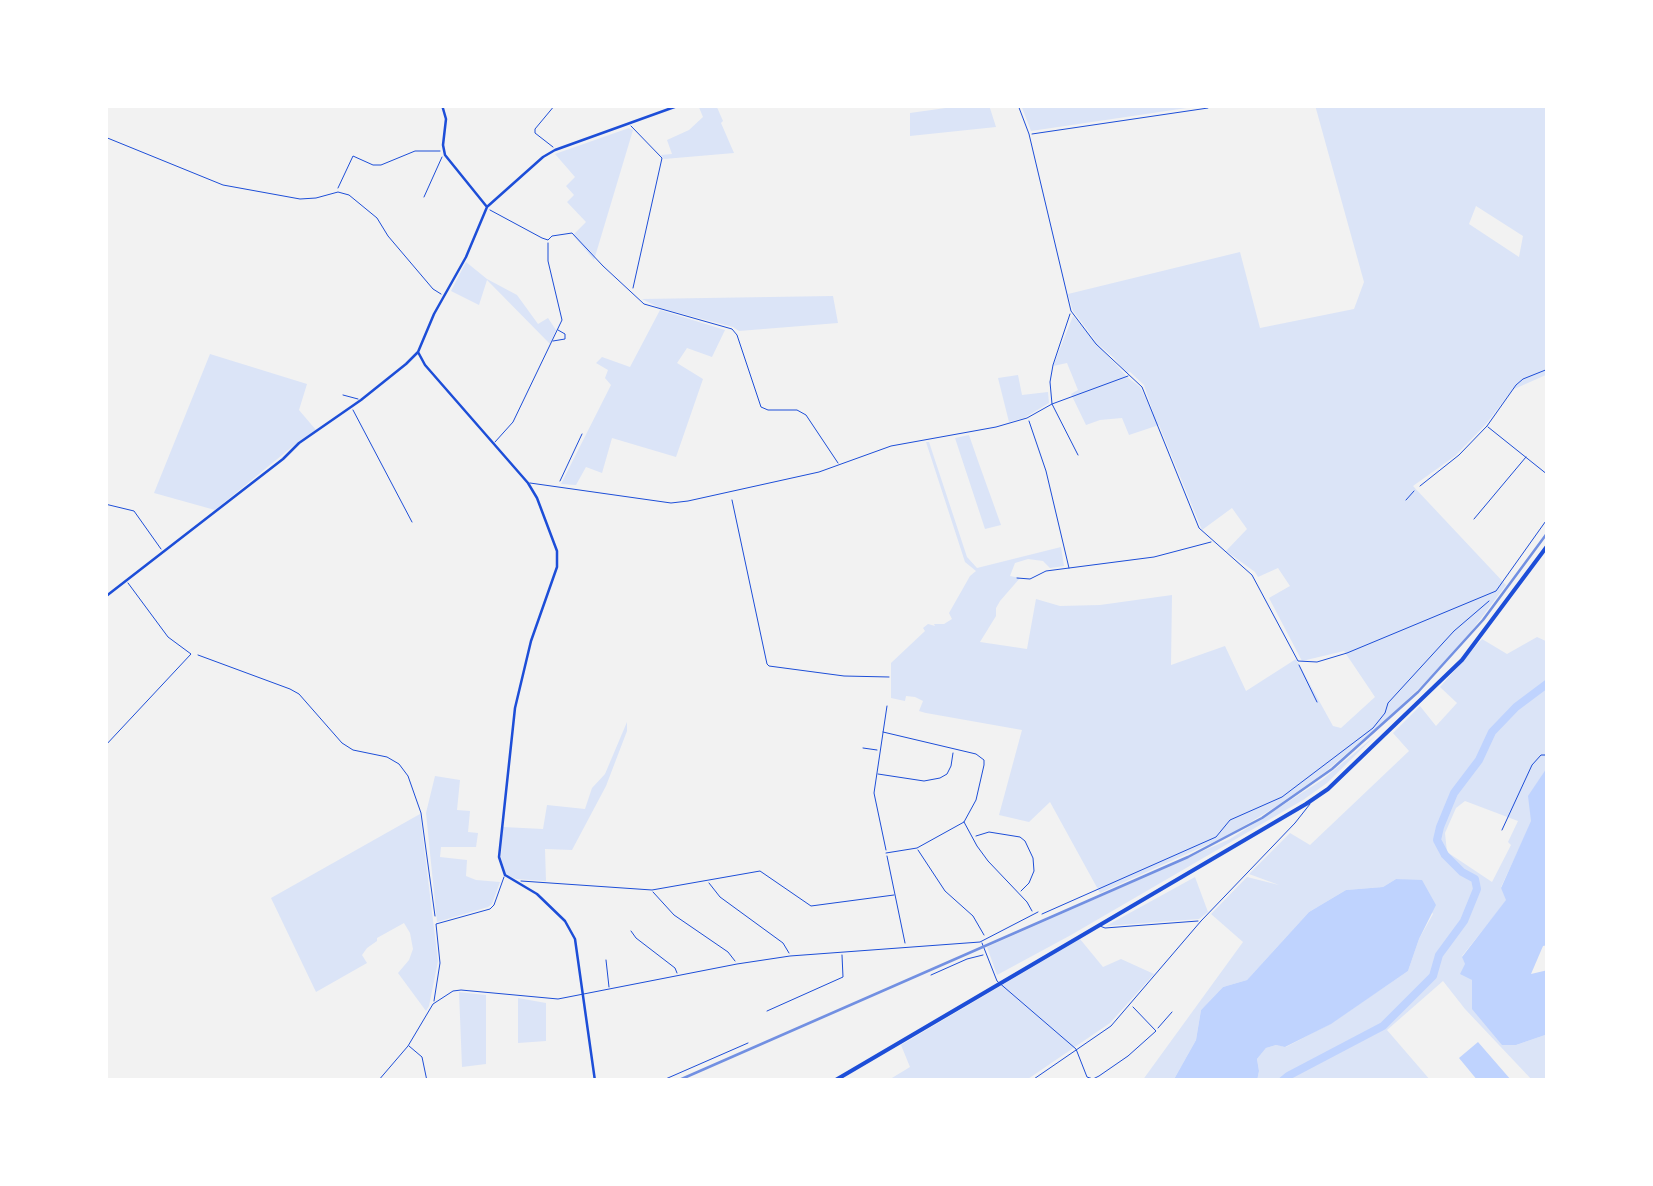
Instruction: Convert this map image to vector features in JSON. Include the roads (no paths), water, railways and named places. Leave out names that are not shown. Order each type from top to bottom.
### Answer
[{"type":"main road","points":[[442,105],[446,119],[444,153],[487,207]]},
{"type":"main road","points":[[105,597],[418,352],[487,207],[544,156],[680,105]]},
{"type":"main road","points":[[418,352],[528,483],[557,551],[557,568],[531,641],[515,708],[498,857],[505,876],[536,894],[572,931],[578,950],[595,1081]]},
{"type":"main road","points":[[834,1081],[1311,801],[1462,660],[1548,545]]},
{"type":"street","points":[[555,150],[534,129],[556,105]]},
{"type":"street","points":[[654,105],[656,114]]},
{"type":"street","points":[[1018,105],[1071,311],[1096,344],[1142,386],[1199,528],[1252,575],[1300,662],[1298,666],[1317,702]]},
{"type":"street","points":[[1028,134],[1212,105]]},
{"type":"street","points":[[629,124],[662,158],[636,283],[631,291]]},
{"type":"street","points":[[105,137],[223,185],[305,199],[338,192],[354,198],[380,222],[433,289],[444,296]]},
{"type":"street","points":[[338,192],[352,156],[380,166],[415,151],[444,153],[424,197]]},
{"type":"street","points":[[487,207],[548,240]]},
{"type":"street","points":[[493,444],[514,422],[558,330],[562,314],[548,261],[548,240],[572,233],[644,304],[732,329],[761,407],[802,412],[810,418],[840,466]]},
{"type":"street","points":[[1071,311],[1050,382],[1052,404],[1078,455]]},
{"type":"street","points":[[553,342],[565,339],[565,334],[558,330]]},
{"type":"street","points":[[1420,486],[1487,426],[1516,385],[1548,369]]},
{"type":"street","points":[[528,483],[671,503],[840,466],[891,446],[996,427],[1131,374]]},
{"type":"street","points":[[344,394],[361,400]]},
{"type":"street","points":[[351,407],[412,522]]},
{"type":"street","points":[[1027,418],[1046,471],[1069,568]]},
{"type":"street","points":[[1487,426],[1548,475]]},
{"type":"street","points":[[1474,519],[1526,457]]},
{"type":"street","points":[[105,504],[134,511],[163,552]]},
{"type":"street","points":[[1300,662],[1346,654],[1492,593],[1548,518]]},
{"type":"street","points":[[1017,578],[1154,557],[1214,541]]},
{"type":"street","points":[[105,746],[191,654],[168,637],[126,580]]},
{"type":"street","points":[[887,706],[874,792],[905,946]]},
{"type":"street","points":[[883,732],[976,754],[984,760],[976,800],[964,822],[917,848],[886,854]]},
{"type":"street","points":[[864,748],[880,750]]},
{"type":"street","points":[[877,774],[924,782],[940,778],[951,766],[954,750]]},
{"type":"street","points":[[1502,830],[1532,765],[1541,755],[1548,754]]},
{"type":"street","points":[[1030,1081],[1110,1026],[1311,801]]},
{"type":"street","points":[[964,822],[992,866],[1034,916]]},
{"type":"street","points":[[973,838],[989,832],[1026,841],[1034,872],[1018,893]]},
{"type":"street","points":[[917,848],[945,891],[973,916],[985,938]]},
{"type":"street","points":[[514,881],[652,890],[760,871],[811,906],[894,895]]},
{"type":"street","points":[[378,1081],[408,1046],[433,1004],[440,963],[436,924],[490,909],[505,876]]},
{"type":"street","points":[[707,880],[720,897],[783,943],[790,956]]},
{"type":"street","points":[[652,890],[674,915],[728,952],[736,964]]},
{"type":"street","points":[[433,1004],[460,990],[558,1000],[790,956],[980,942],[1038,912]]},
{"type":"street","points":[[1099,926],[1201,921]]},
{"type":"street","points":[[631,931],[674,968],[678,976]]},
{"type":"street","points":[[980,942],[1000,984],[1076,1049],[1087,1076],[1093,1079],[1128,1056],[1172,1012]]},
{"type":"street","points":[[767,1011],[843,977],[842,952]]},
{"type":"street","points":[[930,975],[986,954]]},
{"type":"street","points":[[606,960],[610,990]]},
{"type":"street","points":[[1130,1005],[1156,1030]]},
{"type":"street","points":[[661,1081],[748,1043]]},
{"type":"street","points":[[408,1046],[422,1057],[427,1081]]},
{"type":"water","points":[[1548,766],[1548,945],[1543,946],[1531,974],[1548,970],[1548,1034],[1516,1045],[1502,1045],[1472,1009],[1472,980],[1460,974],[1465,964],[1462,957],[1506,900],[1501,888],[1531,821],[1528,796]]},
{"type":"water","points":[[1396,879],[1422,880],[1436,905],[1408,971],[1331,1024],[1285,1047],[1266,1048],[1257,1059],[1257,1081],[1173,1081],[1196,1040],[1201,1010],[1223,987],[1247,980],[1309,912],[1346,890],[1383,887]]},
{"type":"water","points":[[1478,1042],[1510,1081],[1478,1081],[1459,1058]]},
{"type":"waterway","points":[[1282,1081],[1383,1026],[1433,976],[1439,955],[1464,921],[1477,889],[1475,879],[1445,855],[1437,840],[1440,827],[1454,793],[1479,760],[1492,732],[1516,707],[1548,683]]},
{"type":"railway","points":[[677,1081],[1188,857],[1262,818],[1332,769],[1418,692],[1483,620],[1548,532]]}]
